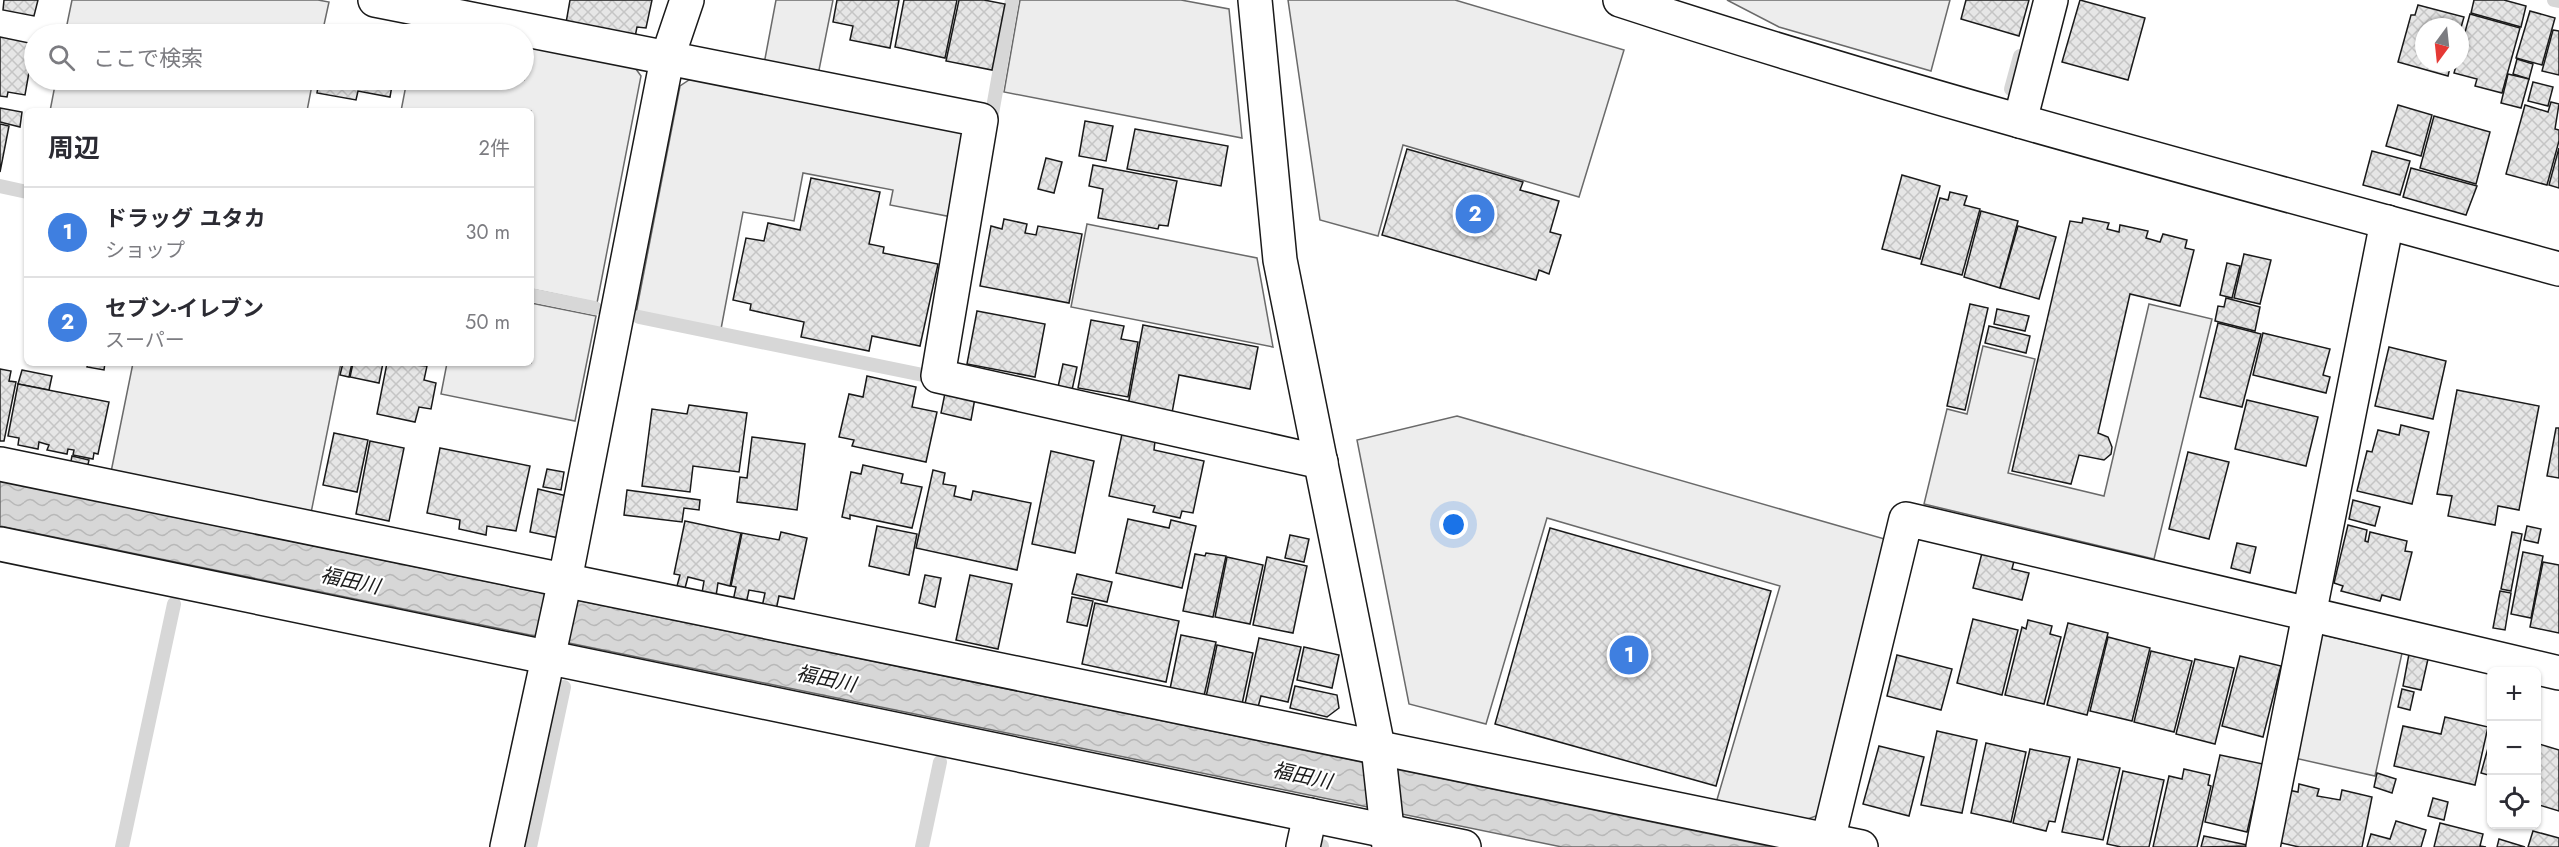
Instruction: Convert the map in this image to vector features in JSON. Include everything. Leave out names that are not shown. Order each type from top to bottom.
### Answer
[{"type":"street","points":[[375,0],[494,24]]},
{"type":"street","points":[[507,847],[565,580],[667,59],[687,0]]},
{"type":"street","points":[[1255,0],[1280,260],[1378,747],[1387,831]]},
{"type":"street","points":[[1620,0],[1761,46],[2020,121],[2559,269]]},
{"type":"street","points":[[2020,121],[2051,0]]},
{"type":"street","points":[[534,32],[981,120],[938,376],[1321,462]]},
{"type":"street","points":[[2263,847],[2387,222]]},
{"type":"street","points":[[0,464],[1861,847]]},
{"type":"street","points":[[1828,840],[1906,519],[2559,673]]},
{"type":"street","points":[[0,544],[549,652],[1464,847]]},
{"type":"street","points":[[1304,847],[1310,815]]},
{"type":"shaded area","points":[[72,0],[318,0],[329,2],[324,24],[67,24]]},
{"type":"shaded area","points":[[776,0],[833,0],[818,75],[764,64]]},
{"type":"shaded area","points":[[1020,0],[1181,0],[1229,9],[1242,138],[1004,92]]},
{"type":"shaded area","points":[[1288,0],[1455,0],[1624,50],[1579,197],[1403,145],[1378,236],[1320,220]]},
{"type":"shaded area","points":[[1727,0],[1950,0],[1931,71],[1779,27]]},
{"type":"shaded area","points":[[534,46],[633,65],[641,76],[597,303],[534,290],[534,108],[402,108],[405,90],[534,90]]},
{"type":"shaded area","points":[[692,78],[968,131],[952,217],[890,205],[893,190],[803,173],[794,221],[743,212],[721,329],[636,313],[680,86]]},
{"type":"shaded area","points":[[54,90],[311,90],[308,108],[51,108]]},
{"type":"shaded area","points":[[1087,224],[1257,258],[1273,347],[1071,307]]},
{"type":"shaded area","points":[[534,304],[596,316],[575,421],[441,394],[446,366],[534,366]]},
{"type":"shaded area","points":[[2149,304],[2212,319],[2154,559],[1924,504],[1947,409],[1967,414],[1983,346],[2035,359],[2008,473],[2104,496]]},
{"type":"shaded area","points":[[132,366],[340,366],[311,513],[111,472]]},
{"type":"shaded area","points":[[1457,416],[1888,540],[1819,815],[1799,822],[1716,803],[1780,586],[1547,518],[1486,724],[1409,704],[1357,440]]},
{"type":"shaded area","points":[[2318,634],[2402,653],[2375,776],[2290,757]]},
{"type":"water","name":"福田川","points":[[0,481],[1773,847],[1562,847],[0,526]]},
{"type":"building","points":[[4,0],[38,0],[34,16],[3,10]]},
{"type":"building","points":[[570,0],[652,0],[646,28],[637,27],[635,37],[566,23]]},
{"type":"building","points":[[837,0],[899,0],[890,48],[850,40],[853,26],[833,22]]},
{"type":"building","points":[[904,0],[957,0],[945,58],[895,47]]},
{"type":"building","points":[[959,0],[984,0],[1005,4],[992,70],[946,61]]},
{"type":"building","points":[[1966,0],[2029,0],[2019,36],[1961,19]]},
{"type":"building","points":[[2080,0],[2145,18],[2128,80],[2062,62]]},
{"type":"building","points":[[2474,0],[2504,0],[2526,6],[2521,27],[2471,13]]},
{"type":"building","points":[[2418,5],[2464,17],[2415,18],[2415,67],[2398,62],[2411,15],[2415,15]]},
{"type":"building","points":[[2530,11],[2555,18],[2542,65],[2516,58]]},
{"type":"building","points":[[2470,14],[2520,28],[2502,93],[2475,86],[2477,79],[2454,73],[2469,72]]},
{"type":"building","points":[[2553,30],[2559,31],[2559,75],[2542,71]]},
{"type":"building","points":[[0,37],[24,42],[25,95],[8,92],[7,97],[0,96]]},
{"type":"building","points":[[2517,59],[2533,64],[2529,79],[2513,74]]},
{"type":"building","points":[[2434,72],[2449,72],[2448,76]]},
{"type":"building","points":[[2508,74],[2529,79],[2521,108],[2501,103]]},
{"type":"building","points":[[2533,82],[2553,87],[2548,106],[2528,101]]},
{"type":"building","points":[[317,90],[391,90],[390,97],[358,91],[356,100],[317,93]]},
{"type":"building","points":[[2551,102],[2559,104],[2555,129],[2559,130],[2559,141],[2547,185],[2506,174],[2525,105],[2548,112]]},
{"type":"building","points":[[2398,105],[2432,115],[2421,156],[2386,146]]},
{"type":"building","points":[[0,108],[22,112],[20,127],[0,122]]},
{"type":"building","points":[[2434,116],[2490,132],[2476,184],[2420,168]]},
{"type":"building","points":[[1085,121],[1113,126],[1106,161],[1079,156]]},
{"type":"building","points":[[0,124],[9,126],[0,172]]},
{"type":"building","points":[[1135,129],[1228,146],[1221,186],[1127,169]]},
{"type":"building","points":[[2559,148],[2559,188],[2549,185]]},
{"type":"building","points":[[1407,149],[1523,182],[1520,190],[1559,201],[1550,232],[1561,235],[1549,274],[1539,270],[1536,280],[1382,235]]},
{"type":"building","points":[[2372,151],[2410,161],[2400,195],[2363,185]]},
{"type":"building","points":[[1046,158],[1062,162],[1054,193],[1038,189]]},
{"type":"building","points":[[1093,165],[1177,181],[1168,226],[1159,225],[1158,229],[1098,218],[1103,189],[1089,186]]},
{"type":"building","points":[[2411,168],[2477,186],[2466,215],[2403,197]]},
{"type":"building","points":[[1902,175],[1940,186],[1920,259],[1882,249]]},
{"type":"building","points":[[811,178],[880,192],[869,244],[884,247],[883,253],[938,264],[920,346],[872,336],[869,351],[801,337],[804,322],[750,310],[751,304],[733,300],[746,238],[764,241],[768,223],[800,230]]},
{"type":"building","points":[[1950,192],[1967,196],[1964,205],[1980,209],[1962,275],[1921,264],[1940,198],[1948,200]]},
{"type":"building","points":[[1981,211],[2018,221],[2000,288],[1964,277]]},
{"type":"building","points":[[2083,218],[2109,223],[2107,229],[2119,232],[2120,225],[2148,231],[2146,238],[2160,242],[2163,234],[2187,240],[2185,248],[2194,250],[2180,306],[2130,294],[2098,433],[2108,437],[2112,447],[2111,454],[2104,460],[2079,455],[2071,484],[2012,471],[2070,221],[2082,223]]},
{"type":"building","points":[[1004,219],[1027,224],[1025,233],[1036,235],[1038,226],[1082,234],[1069,303],[980,286],[991,226],[1002,229]]},
{"type":"building","points":[[2018,226],[2056,237],[2039,299],[2000,288]]},
{"type":"building","points":[[2244,254],[2271,260],[2260,304],[2234,298]]},
{"type":"building","points":[[2227,263],[2240,266],[2232,298],[2220,295]]},
{"type":"building","points":[[2226,298],[2260,307],[2255,331],[2215,321],[2218,306],[2224,307]]},
{"type":"building","points":[[1970,304],[1988,308],[1965,410],[1947,406]]},
{"type":"building","points":[[1997,309],[2029,316],[2025,331],[1994,324]]},
{"type":"building","points":[[977,311],[1045,324],[1035,377],[967,364]]},
{"type":"building","points":[[1091,320],[1124,326],[1121,339],[1138,342],[1128,397],[1078,388]]},
{"type":"building","points":[[2218,323],[2261,334],[2242,407],[2200,397]]},
{"type":"building","points":[[1143,325],[1258,347],[1250,389],[1179,375],[1172,413],[1128,405]]},
{"type":"building","points":[[1989,326],[2030,336],[2026,353],[1985,343]]},
{"type":"building","points":[[2263,333],[2330,349],[2323,375],[2330,377],[2326,393],[2253,375]]},
{"type":"building","points":[[2389,347],[2446,361],[2433,419],[2375,406]]},
{"type":"building","points":[[1063,364],[1077,367],[1072,390],[1058,387]]},
{"type":"building","points":[[87,366],[105,366],[104,370]]},
{"type":"building","points":[[342,366],[351,366],[349,377],[340,375]]},
{"type":"building","points":[[352,366],[382,366],[379,383],[350,377]]},
{"type":"building","points":[[386,366],[427,366],[424,380],[436,383],[431,409],[419,407],[415,422],[377,414]]},
{"type":"building","points":[[0,369],[11,371],[9,381],[16,382],[4,441],[0,441]]},
{"type":"building","points":[[22,370],[52,376],[49,390],[18,384]]},
{"type":"building","points":[[867,376],[916,387],[912,407],[937,412],[926,462],[852,446],[854,440],[839,437],[849,394],[863,397]]},
{"type":"building","points":[[18,384],[109,402],[98,454],[94,453],[93,459],[73,455],[74,450],[68,449],[67,454],[47,450],[49,445],[39,442],[38,449],[18,445],[19,438],[8,436]]},
{"type":"building","points":[[2457,390],[2539,406],[2519,510],[2498,506],[2495,525],[2448,516],[2452,496],[2437,494]]},
{"type":"building","points":[[945,393],[975,398],[971,420],[941,413]]},
{"type":"building","points":[[2247,400],[2318,417],[2306,466],[2235,449]]},
{"type":"building","points":[[689,405],[747,413],[739,472],[693,466],[690,492],[642,486],[652,409],[687,414]]},
{"type":"building","points":[[2401,425],[2429,432],[2412,504],[2357,491],[2367,451],[2372,452],[2378,430],[2399,435]]},
{"type":"building","points":[[2556,428],[2559,428],[2559,478],[2547,476]]},
{"type":"building","points":[[334,433],[368,440],[357,492],[323,485]]},
{"type":"building","points":[[1122,434],[1155,441],[1154,450],[1204,461],[1193,513],[1182,511],[1180,518],[1153,512],[1155,506],[1109,496]]},
{"type":"building","points":[[752,437],[805,444],[797,510],[737,502],[740,477],[747,478]]},
{"type":"building","points":[[370,441],[404,448],[389,521],[356,514]]},
{"type":"building","points":[[440,448],[530,466],[516,531],[487,526],[486,535],[459,529],[460,520],[427,513]]},
{"type":"building","points":[[1051,451],[1094,461],[1075,553],[1032,544]]},
{"type":"building","points":[[2188,452],[2229,462],[2209,539],[2169,529]]},
{"type":"building","points":[[72,456],[89,460],[87,469],[70,466]]},
{"type":"building","points":[[863,465],[903,474],[901,483],[922,487],[912,528],[850,515],[850,519],[842,517],[851,472],[861,474]]},
{"type":"building","points":[[547,469],[564,472],[561,490],[543,487]]},
{"type":"building","points":[[933,470],[945,473],[943,484],[956,486],[954,496],[971,500],[973,491],[1031,503],[1017,570],[916,548]]},
{"type":"building","points":[[538,489],[567,496],[559,538],[530,532]]},
{"type":"building","points":[[627,490],[700,500],[699,510],[684,508],[682,522],[624,515]]},
{"type":"building","points":[[2353,500],[2380,507],[2375,526],[2349,519]]},
{"type":"building","points":[[1128,519],[1169,528],[1171,520],[1196,526],[1182,588],[1116,573]]},
{"type":"building","points":[[685,521],[741,533],[730,586],[718,583],[716,596],[702,593],[704,581],[688,577],[685,588],[677,586],[680,575],[674,574]]},
{"type":"building","points":[[2348,525],[2367,530],[2365,541],[2368,542],[2370,532],[2407,541],[2405,551],[2412,552],[2400,600],[2382,595],[2380,601],[2341,591],[2343,586],[2334,583]]},
{"type":"building","points":[[877,526],[917,534],[909,575],[869,566]]},
{"type":"building","points":[[2527,526],[2541,529],[2538,543],[2524,540]]},
{"type":"building","points":[[1550,528],[1771,591],[1716,786],[1495,724]]},
{"type":"building","points":[[781,532],[807,538],[794,599],[779,596],[776,610],[762,607],[765,593],[749,590],[746,604],[733,601],[736,587],[731,586],[742,533],[779,540]]},
{"type":"building","points":[[2512,532],[2522,534],[2511,591],[2501,589]]},
{"type":"building","points":[[1290,535],[1309,539],[1304,562],[1285,558]]},
{"type":"building","points":[[2237,543],[2256,547],[2250,573],[2231,568]]},
{"type":"building","points":[[2523,552],[2543,556],[2531,618],[2511,614]]},
{"type":"building","points":[[1206,553],[1226,556],[1213,617],[1183,611],[1195,554],[1205,556]]},
{"type":"building","points":[[1982,553],[2014,561],[2012,569],[2029,573],[2022,600],[1973,588]]},
{"type":"building","points":[[1227,557],[1263,565],[1250,624],[1215,617]]},
{"type":"building","points":[[1267,557],[1307,566],[1293,633],[1253,625]]},
{"type":"building","points":[[2543,562],[2559,565],[2559,633],[2530,627]]},
{"type":"building","points":[[1077,574],[1112,582],[1107,602],[1072,594]]},
{"type":"building","points":[[925,575],[941,578],[935,607],[919,603]]},
{"type":"building","points":[[970,575],[1012,584],[998,649],[956,640]]},
{"type":"building","points":[[2500,591],[2511,593],[2505,630],[2493,628]]},
{"type":"building","points":[[1072,597],[1093,601],[1087,626],[1067,622]]},
{"type":"building","points":[[1095,603],[1179,621],[1166,682],[1082,664]]},
{"type":"building","points":[[1973,619],[2018,630],[2002,695],[1957,683]]},
{"type":"building","points":[[2028,620],[2052,626],[2050,634],[2061,637],[2044,704],[2005,695],[2022,627],[2026,629]]},
{"type":"building","points":[[2068,623],[2108,633],[2087,715],[2047,705]]},
{"type":"building","points":[[1181,635],[1216,642],[1204,696],[1170,689]]},
{"type":"building","points":[[2108,637],[2150,648],[2132,721],[2090,711]]},
{"type":"building","points":[[1259,638],[1301,647],[1288,702],[1261,696],[1258,707],[1245,704]]},
{"type":"building","points":[[1217,645],[1253,653],[1242,704],[1206,697]]},
{"type":"building","points":[[1304,647],[1339,655],[1332,688],[1297,680]]},
{"type":"building","points":[[2151,651],[2192,661],[2174,732],[2134,722]]},
{"type":"building","points":[[2409,654],[2428,659],[2421,690],[2403,686]]},
{"type":"building","points":[[1897,655],[1952,669],[1941,710],[1887,696]]},
{"type":"building","points":[[2240,656],[2281,666],[2263,737],[2222,726]]},
{"type":"building","points":[[2195,659],[2234,668],[2215,744],[2176,734]]},
{"type":"building","points":[[1295,686],[1337,695],[1339,708],[1327,717],[1290,708]]},
{"type":"building","points":[[2402,689],[2414,692],[2410,710],[2398,707]]},
{"type":"building","points":[[2445,717],[2487,727],[2475,785],[2394,766],[2403,726],[2441,734]]},
{"type":"building","points":[[1937,731],[1977,740],[1962,813],[1921,805]]},
{"type":"building","points":[[1986,743],[2026,752],[2011,822],[1971,813]]},
{"type":"building","points":[[2541,745],[2559,750],[2559,811],[2541,806]]},
{"type":"building","points":[[1879,746],[1924,757],[1909,816],[1863,804]]},
{"type":"building","points":[[2030,749],[2070,757],[2055,822],[2049,821],[2046,831],[2013,823]]},
{"type":"building","points":[[2487,752],[2487,775],[2481,773]]},
{"type":"building","points":[[2220,755],[2263,764],[2247,832],[2205,822]]},
{"type":"building","points":[[2078,759],[2120,768],[2103,840],[2062,832]]},
{"type":"building","points":[[2184,769],[2210,775],[2208,785],[2211,786],[2197,847],[2153,847],[2169,776],[2182,779]]},
{"type":"building","points":[[2123,771],[2164,780],[2149,847],[2121,847],[2107,844]]},
{"type":"building","points":[[2377,773],[2396,779],[2392,793],[2374,787]]},
{"type":"building","points":[[2299,784],[2319,789],[2317,796],[2340,800],[2342,790],[2372,797],[2362,847],[2299,847],[2277,842],[2288,790],[2298,792]]},
{"type":"building","points":[[2433,798],[2448,802],[2444,820],[2428,816]]},
{"type":"building","points":[[2396,821],[2426,830],[2421,847],[2367,847],[2371,834],[2390,839]]},
{"type":"building","points":[[2440,823],[2483,834],[2480,846],[2486,847],[2434,847]]},
{"type":"building","points":[[2533,831],[2559,838],[2559,847],[2528,847]]},
{"type":"building","points":[[2204,836],[2252,846],[2201,847]]},
{"type":"building","points":[[2499,839],[2525,847],[2497,847]]},
{"type":"waterway","points":[[990,125],[1012,0]]},
{"type":"waterway","points":[[2554,0],[2559,1]]},
{"type":"waterway","points":[[2011,89],[2020,56]]},
{"type":"waterway","points":[[0,186],[24,191]]},
{"type":"waterway","points":[[534,296],[595,308]]},
{"type":"waterway","points":[[639,317],[923,375]]},
{"type":"waterway","points":[[122,847],[174,604]]},
{"type":"waterway","points":[[530,847],[564,687]]},
{"type":"waterway","points":[[922,847],[940,762]]},
{"type":"place","name":"セブン-イレブン","points":[[1475,214]]},
{"type":"place","name":"ドラッグ ユタカ","points":[[1629,655]]}]
